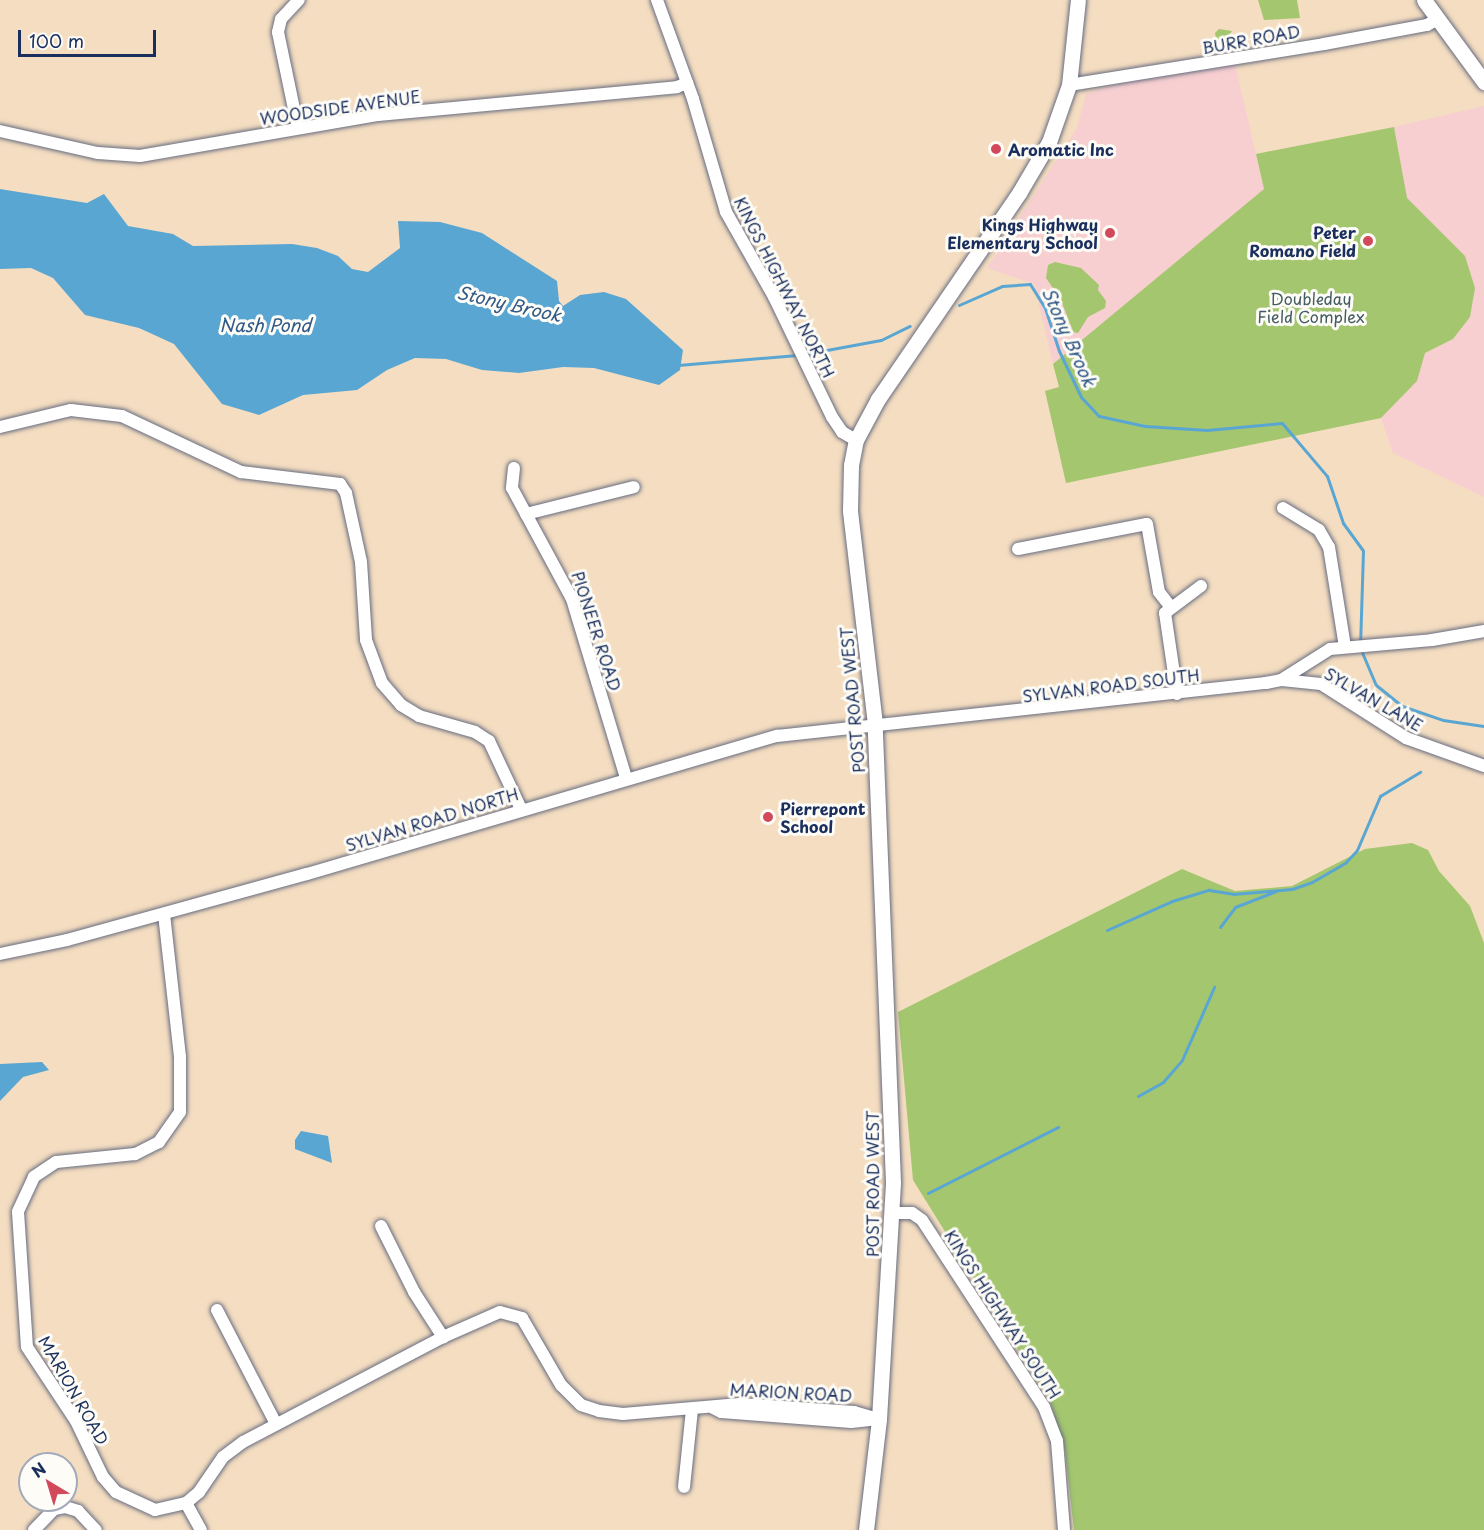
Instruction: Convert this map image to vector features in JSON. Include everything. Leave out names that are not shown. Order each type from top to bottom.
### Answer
[{"type":"main road","name":"POST ROAD WEST","points":[[866,1530],[879,1419],[893,1213],[875,724],[850,510],[851,465],[856,440],[885,387],[1030,176],[1054,131],[1069,85],[1078,0]]},
{"type":"main road","points":[[1424,0],[1436,20],[1484,82]]},
{"type":"street","points":[[298,128],[278,32],[286,12],[299,0]]},
{"type":"street","name":"KINGS HIGHWAY NORTH","points":[[657,0],[687,83],[726,212],[802,354],[836,424],[856,440]]},
{"type":"street","name":"BURR ROAD","points":[[1069,85],[1332,42],[1436,20]]},
{"type":"street","name":"WOODSIDE AVENUE","points":[[0,130],[98,153],[130,157],[378,115],[677,87],[687,83]]},
{"type":"street","points":[[0,427],[71,410],[122,417],[153,428],[241,472],[340,483],[346,493],[361,562],[363,628],[382,683],[401,705],[418,716],[475,732],[489,741],[521,808]]},
{"type":"street","name":"PIONEER ROAD","points":[[514,468],[512,488],[572,599],[626,778]]},
{"type":"street","points":[[526,514],[634,487]]},
{"type":"street","points":[[1283,508],[1319,530],[1329,547],[1350,646]]},
{"type":"street","points":[[1018,549],[1147,524],[1159,592],[1170,606]]},
{"type":"street","points":[[1177,694],[1164,628],[1170,606],[1202,586]]},
{"type":"street","name":"SYLVAN ROAD SOUTH","points":[[875,724],[1177,694],[1281,680],[1323,651],[1350,646],[1432,640],[1484,631]]},
{"type":"street","name":"SYLVAN ROAD SOUTH","points":[[1321,684],[1314,673],[1315,664],[1350,646]]},
{"type":"street","name":"SYLVAN LANE","points":[[1281,680],[1321,684],[1406,738],[1484,766]]},
{"type":"street","name":"SYLVAN ROAD NORTH","points":[[0,954],[164,914],[521,808],[777,736],[875,724]]},
{"type":"street","name":"MARION ROAD","points":[[164,914],[180,1057],[180,1112],[166,1135],[148,1149],[123,1157],[65,1160],[44,1169],[26,1189],[17,1221],[27,1347],[76,1421],[103,1477],[116,1492],[145,1508],[165,1509],[186,1503],[230,1450],[276,1424],[491,1314],[511,1313],[522,1318],[561,1385],[581,1405],[623,1414],[713,1408],[721,1412],[857,1422],[879,1419]]},
{"type":"street","name":"KINGS HIGHWAY SOUTH","points":[[893,1213],[912,1213],[922,1220],[1044,1407],[1057,1441],[1064,1530]]},
{"type":"street","points":[[381,1226],[414,1292],[443,1337]]},
{"type":"street","points":[[217,1310],[276,1424]]},
{"type":"street","points":[[684,1487],[692,1410]]},
{"type":"street","points":[[186,1503],[201,1530]]},
{"type":"street","points":[[34,1530],[54,1509],[65,1507],[78,1510],[96,1530]]},
{"type":"shaded area","name":"Kings Highway Elementary School","points":[[1235,64],[1264,189],[1053,364],[1034,284],[987,268],[1077,128],[1086,94],[1108,86]]},
{"type":"shaded area","points":[[1484,106],[1484,497],[1393,453],[1381,418],[1417,381],[1425,353],[1453,339],[1470,317],[1465,256],[1406,198],[1394,127]]},
{"type":"green space","points":[[1258,0],[1297,0],[1300,18],[1264,20]]},
{"type":"green space","points":[[1219,29],[1232,31],[1227,39],[1217,44],[1215,33]]},
{"type":"green space","name":"Doubleday Field Complex","points":[[1394,127],[1407,198],[1465,256],[1475,288],[1470,317],[1453,339],[1425,353],[1417,381],[1381,418],[1066,483],[1045,391],[1059,387],[1053,364],[1264,189],[1256,154]]},
{"type":"green space","points":[[1055,262],[1081,268],[1099,285],[1098,290],[1106,301],[1105,308],[1088,317],[1078,333],[1073,332],[1061,300],[1046,278],[1048,265]]},
{"type":"green space","points":[[1412,843],[1428,850],[1439,871],[1470,906],[1484,943],[1484,1530],[1074,1530],[1065,1451],[1050,1401],[913,1180],[898,1012],[1182,869],[1235,891],[1292,886],[1365,849]]},
{"type":"water","name":"Nash Pond","points":[[0,189],[87,203],[104,194],[128,226],[173,234],[193,246],[292,244],[317,248],[338,256],[352,269],[368,272],[400,248],[398,221],[440,222],[482,233],[557,281],[559,301],[563,306],[580,295],[604,292],[626,299],[683,350],[680,370],[659,385],[594,368],[563,367],[519,373],[482,370],[446,359],[415,358],[387,370],[357,390],[303,395],[259,415],[222,404],[174,344],[139,328],[85,315],[53,278],[31,268],[0,269]]},
{"type":"water","points":[[42,1062],[49,1070],[23,1077],[0,1101],[0,1064]]},
{"type":"water","points":[[301,1131],[328,1136],[332,1163],[295,1149],[295,1140]]},
{"type":"waterway","name":"Stony Brook","points":[[959,305],[1002,286],[1030,284],[1045,308],[1059,351],[1081,397],[1099,416],[1145,426],[1207,430],[1282,423],[1327,476],[1343,523],[1363,551],[1360,644]]},
{"type":"waterway","name":"Stony Brook","points":[[805,354],[881,340],[910,326]]},
{"type":"waterway","name":"Stony Brook","points":[[678,365],[798,355]]},
{"type":"waterway","name":"Stony Brook","points":[[1361,650],[1376,685],[1402,706],[1443,720],[1484,726]]},
{"type":"waterway","points":[[1107,930],[1172,901],[1209,890],[1233,894],[1292,889],[1312,882],[1346,862],[1357,850],[1380,796],[1420,772]]},
{"type":"waterway","points":[[1220,927],[1235,907],[1276,891]]},
{"type":"waterway","points":[[1138,1096],[1163,1082],[1182,1060],[1214,987]]},
{"type":"waterway","points":[[928,1193],[1058,1127]]},
{"type":"place","name":"Aromatic Inc","points":[[996,149]]},
{"type":"place","name":"Kings Highway Elementary School","points":[[1110,233]]},
{"type":"place","name":"Peter Romano Field","points":[[1368,241]]},
{"type":"place","name":"Pierrepont School","points":[[768,817]]}]
